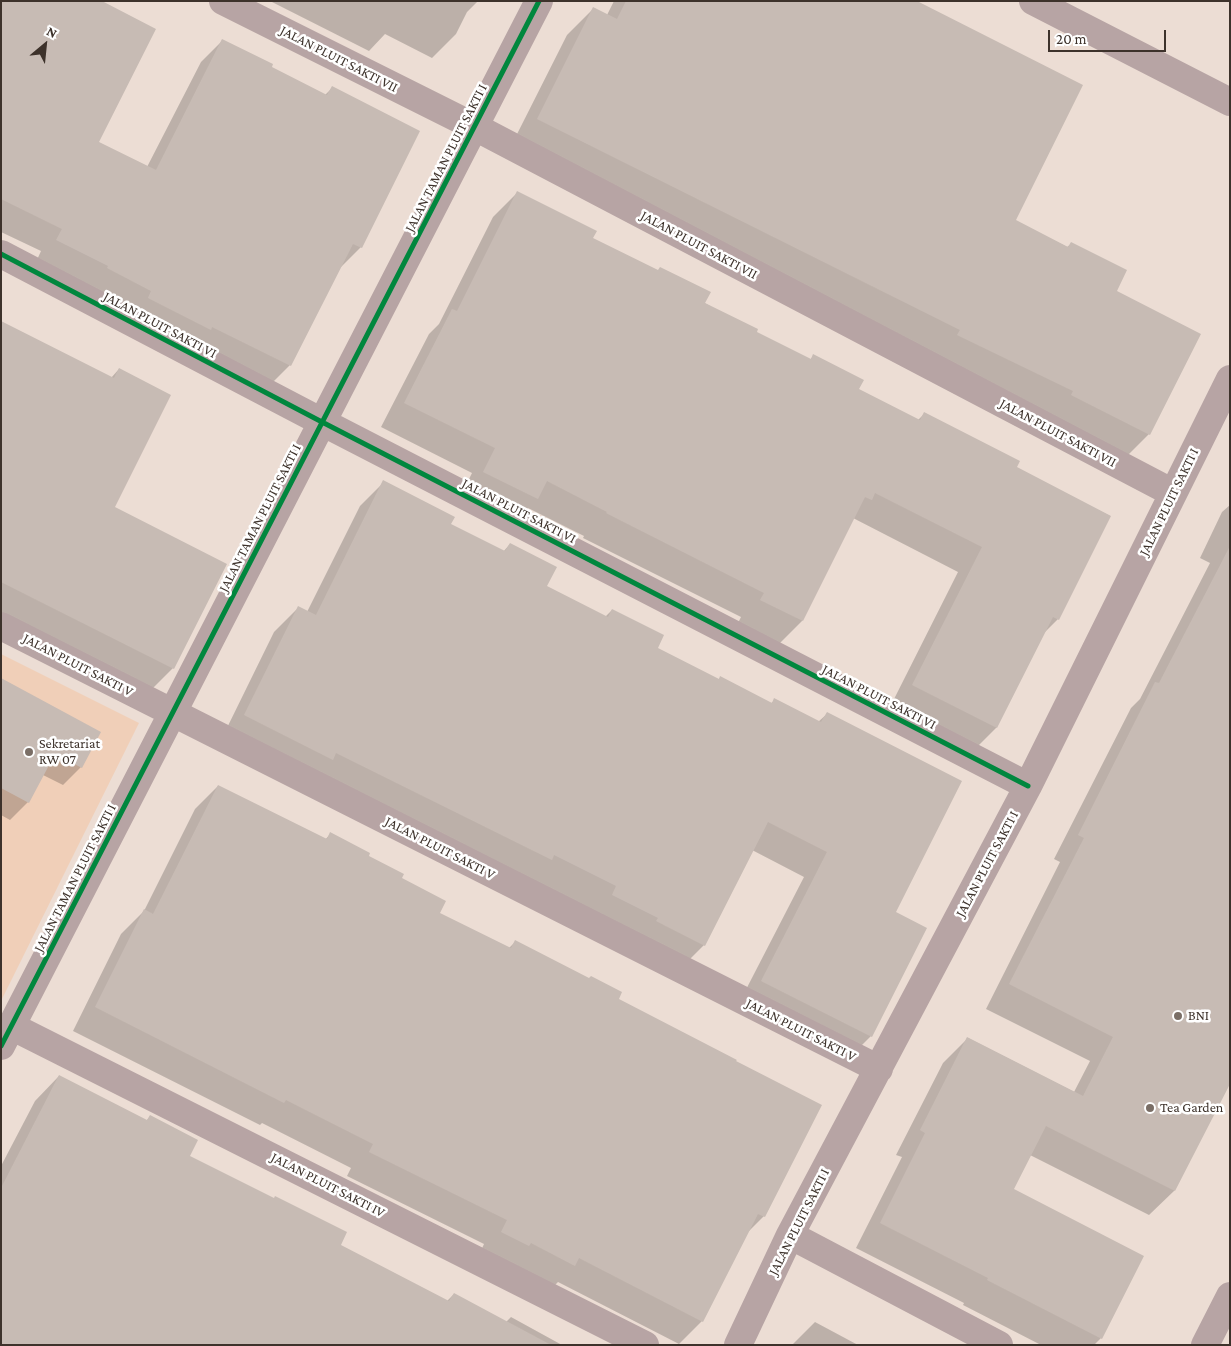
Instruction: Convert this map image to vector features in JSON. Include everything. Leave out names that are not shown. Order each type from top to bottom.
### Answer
[{"type":"street","name":"JALAN PLUIT SAKTI VII","points":[[223,1],[475,127],[1173,493]]},
{"type":"street","name":"JALAN TAMAN PLUIT SAKTI I","points":[[6,1036],[539,1]]},
{"type":"street","points":[[1033,1],[1230,102]]},
{"type":"street","name":"JALAN PLUIT SAKTI VI","points":[[1,254],[322,422],[1028,786]]},
{"type":"street","name":"JALAN PLUIT SAKTI I","points":[[738,1345],[790,1235],[1028,786],[1230,379]]},
{"type":"street","name":"JALAN PLUIT SAKTI V","points":[[1,626],[879,1069]]},
{"type":"street","name":"JALAN PLUIT SAKTI IV","points":[[6,1036],[645,1345]]},
{"type":"street","points":[[790,1235],[999,1345]]},
{"type":"street","points":[[1205,1345],[1230,1296]]},
{"type":"shaded area","points":[[1,654],[139,723],[1,1001]]},
{"type":"building","points":[[1,1],[102,1],[156,29],[99,142],[156,170],[222,39],[273,64],[272,67],[327,95],[332,86],[420,131],[362,248],[353,244],[291,366],[212,327],[211,330],[148,298],[151,291],[107,268],[108,266],[56,240],[62,229],[1,199]]},
{"type":"building","points":[[626,1],[917,1],[1083,85],[1016,220],[1068,247],[1071,242],[1127,270],[1117,291],[1201,334],[1150,435],[1071,395],[1073,391],[957,335],[960,330],[537,119],[593,7],[617,19]]},
{"type":"building","points":[[517,191],[597,231],[593,238],[658,270],[660,267],[711,292],[705,303],[758,329],[757,332],[811,359],[813,354],[864,380],[859,389],[920,420],[924,412],[1020,461],[1017,467],[1111,516],[1059,620],[1053,617],[997,728],[912,685],[982,547],[875,493],[872,500],[865,497],[803,621],[760,600],[764,593],[547,481],[538,499],[483,472],[495,448],[404,403],[452,309],[457,311]]},
{"type":"building","points":[[1,321],[114,378],[119,368],[171,395],[115,507],[227,564],[174,669],[1,582]]},
{"type":"building","points":[[383,480],[455,517],[451,524],[505,551],[510,543],[557,567],[547,586],[608,617],[612,609],[664,635],[658,648],[719,679],[720,676],[772,703],[774,698],[821,722],[827,712],[962,781],[896,912],[927,928],[872,1037],[761,981],[827,852],[768,822],[705,946],[656,921],[658,918],[612,895],[616,886],[554,855],[552,860],[336,753],[333,760],[244,715],[298,606],[316,615]]},
{"type":"building","points":[[1230,546],[1230,1084],[1175,1191],[1046,1126],[1014,1189],[1144,1256],[1102,1339],[880,1223],[925,1133],[920,1130],[967,1037],[1083,1096],[1113,1037],[1009,984],[1084,838],[1078,835],[1155,682],[1159,683]]},
{"type":"building","name":"Sekretariat RW 07","points":[[1,678],[101,732],[82,768],[55,754],[29,803],[1,788]]},
{"type":"building","points":[[218,785],[327,839],[330,832],[370,853],[369,856],[404,874],[402,878],[446,901],[440,913],[511,948],[515,940],[589,978],[591,976],[622,992],[619,999],[822,1105],[765,1217],[758,1214],[703,1322],[579,1258],[575,1266],[531,1243],[529,1246],[501,1232],[507,1220],[369,1152],[373,1144],[286,1100],[284,1103],[95,1007],[144,909],[153,914]]},
{"type":"building","points":[[59,1075],[147,1120],[150,1115],[198,1140],[190,1156],[347,1232],[341,1245],[449,1301],[454,1293],[551,1345],[1,1345],[1,1188]]},
{"type":"cycle path","points":[[1,1046],[539,1]]},
{"type":"cycle path","points":[[1,254],[322,422],[1028,786]]},
{"type":"place","name":"Sekretariat RW 07","points":[[29,752]]},
{"type":"place","name":"BNI","points":[[1178,1016]]},
{"type":"place","name":"Tea Garden","points":[[1150,1108]]}]
